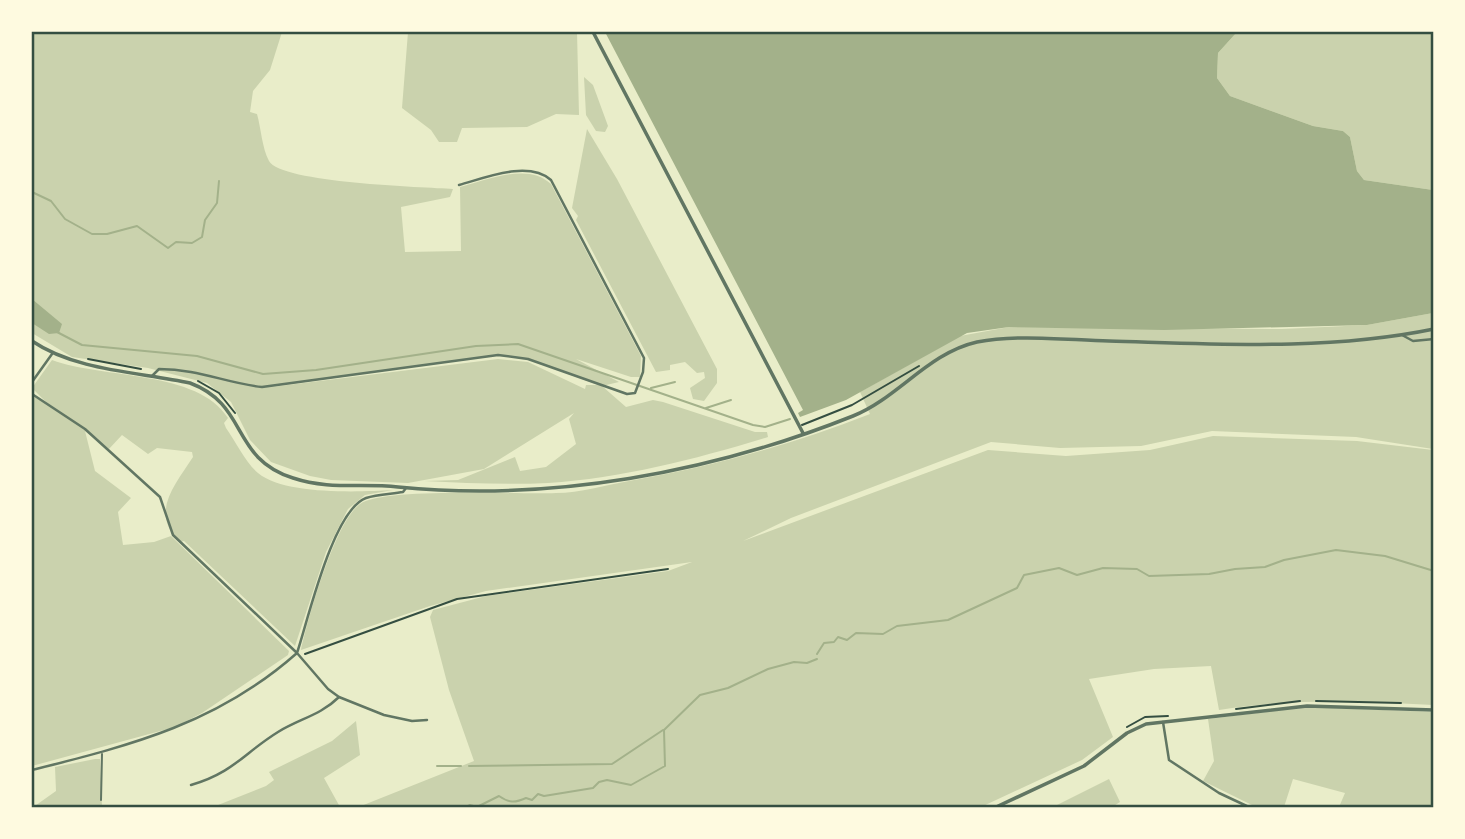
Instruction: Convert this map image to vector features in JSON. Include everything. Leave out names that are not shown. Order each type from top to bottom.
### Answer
[{"type":"street","points":[[593,32],[797,420],[797,428],[803,434]]},
{"type":"street","points":[[152,374],[168,369],[208,373],[239,384],[262,387],[498,355],[528,359],[627,394],[638,390],[644,358],[549,178],[538,173],[518,171],[459,185]]},
{"type":"street","points":[[32,341],[52,354],[190,383],[216,396],[227,407],[254,454],[280,474],[329,486],[557,489],[704,464],[803,434],[874,407],[923,368],[978,342],[1312,343],[1402,335],[1433,329]]},
{"type":"street","points":[[1402,335],[1413,341],[1433,339]]},
{"type":"street","points":[[32,382],[52,354]]},
{"type":"street","points":[[32,394],[85,429],[160,497],[173,535],[297,653],[339,697],[392,717],[427,720]]},
{"type":"street","points":[[32,769],[102,754],[181,728],[223,705],[297,653],[323,566],[347,516],[366,498],[403,492],[406,488]]},
{"type":"street","points":[[191,785],[237,765],[270,737],[320,714],[339,697]]},
{"type":"street","points":[[994,807],[1093,761],[1140,726],[1307,706],[1433,710]]},
{"type":"street","points":[[1163,722],[1169,760],[1219,793],[1251,807]]},
{"type":"lane","points":[[101,800],[102,754]]},
{"type":"path","points":[[81,357],[152,374]]},
{"type":"path","points":[[797,428],[852,405],[925,362]]},
{"type":"path","points":[[191,379],[219,393],[236,415]]},
{"type":"path","points":[[297,653],[304,654],[457,599],[668,569]]},
{"type":"path","points":[[1234,709],[1306,701],[1409,704]]},
{"type":"path","points":[[1125,729],[1145,717],[1172,716]]},
{"type":"shaded area","points":[[32,32],[282,32],[270,70],[253,91],[250,112],[257,114],[269,161],[279,168],[325,179],[453,189],[450,197],[401,207],[405,252],[461,251],[460,187],[519,173],[542,178],[551,184],[641,356],[640,377],[631,377],[576,359],[619,382],[602,386],[626,407],[653,400],[663,402],[755,432],[767,432],[768,437],[714,453],[604,477],[517,484],[424,481],[458,480],[515,457],[520,471],[546,467],[576,444],[569,419],[574,413],[484,469],[408,483],[331,480],[310,476],[271,462],[250,440],[231,402],[207,383],[148,368],[72,357],[32,333]],"holes":[[[498,355],[528,359],[598,385],[586,385],[585,389],[528,362],[498,359],[263,388]]]},
{"type":"shaded area","points":[[408,32],[577,32],[579,115],[556,114],[527,127],[462,128],[457,142],[439,142],[431,130],[402,108]]},
{"type":"shaded area","points":[[605,32],[1237,32],[1218,53],[1217,78],[1230,96],[1313,126],[1343,131],[1350,137],[1357,171],[1364,180],[1433,190],[1433,313],[1367,325],[1164,330],[1009,327],[967,333],[846,400],[800,417],[798,413],[803,410]]},
{"type":"shaded area","points":[[1237,32],[1433,32],[1433,190],[1364,180],[1357,171],[1350,137],[1343,131],[1313,126],[1230,96],[1217,78],[1218,53]]},
{"type":"shaded area","points":[[584,77],[593,85],[608,126],[605,132],[596,131],[586,115]]},
{"type":"shaded area","points":[[587,129],[617,179],[717,369],[717,383],[704,401],[693,399],[690,388],[705,378],[704,372],[697,373],[685,362],[670,365],[670,370],[656,372],[576,220],[578,216],[572,208]]},
{"type":"shaded area","points":[[32,299],[62,324],[59,333],[49,334],[32,323]]},
{"type":"shaded area","points":[[1433,313],[1433,449],[1356,437],[1212,431],[1141,446],[1060,448],[991,442],[791,518],[743,541],[988,450],[1066,456],[1150,450],[1213,436],[1357,441],[1433,450],[1433,705],[1300,702],[1219,710],[1211,666],[1154,669],[1089,679],[1113,737],[1082,760],[981,807],[356,808],[474,761],[449,690],[430,617],[433,610],[486,596],[668,571],[692,562],[486,591],[430,606],[301,650],[316,594],[332,550],[341,530],[360,504],[395,495],[574,492],[751,454],[870,414],[860,392],[960,336],[1009,327],[1282,329],[1367,325]]},
{"type":"shaded area","points":[[52,360],[148,378],[195,391],[214,403],[228,418],[224,423],[226,428],[245,458],[258,473],[270,480],[303,489],[393,490],[365,495],[348,509],[326,552],[295,646],[171,531],[166,520],[168,499],[193,457],[192,452],[157,448],[148,454],[122,435],[108,450],[85,431],[95,471],[131,498],[118,512],[123,545],[154,542],[171,536],[289,651],[288,655],[202,713],[175,727],[32,766],[32,396],[48,404],[32,388]]},
{"type":"shaded area","points":[[1308,707],[1433,712],[1433,807],[1339,807],[1345,793],[1293,779],[1284,807],[1256,807],[1203,781],[1214,761],[1208,719]]},
{"type":"shaded area","points":[[356,721],[360,755],[324,778],[340,807],[213,807],[266,786],[274,780],[269,772],[332,741]]},
{"type":"shaded area","points":[[100,759],[102,807],[32,808],[56,791],[55,767]]},
{"type":"shaded area","points":[[1109,779],[1120,802],[1112,807],[1053,807]]},
{"type":"waterway","points":[[32,192],[51,201],[65,219],[92,234],[107,234],[137,226],[168,248],[176,242],[192,243],[202,237],[205,220],[217,203],[219,181]]},
{"type":"waterway","points":[[57,332],[82,345],[197,356],[263,374],[316,370],[476,346],[518,344],[753,425],[765,427],[790,419]]},
{"type":"waterway","points":[[651,388],[675,382]]},
{"type":"waterway","points":[[706,408],[731,400]]},
{"type":"waterway","points":[[817,654],[824,643],[834,642],[838,637],[847,640],[856,633],[883,634],[897,626],[948,620],[1017,588],[1024,575],[1059,568],[1077,575],[1103,568],[1137,569],[1149,576],[1209,574],[1265,567],[1284,560],[1336,550],[1385,556],[1434,571]]},
{"type":"waterway","points":[[464,808],[470,805],[477,807],[499,796],[512,802],[526,798],[532,800],[538,794],[544,796],[593,788],[599,782],[607,780],[631,785],[665,766],[664,730],[700,695],[728,688],[768,669],[817,659]]},
{"type":"waterway","points":[[469,766],[612,764],[663,730]]},
{"type":"waterway","points":[[437,766],[461,766]]}]
